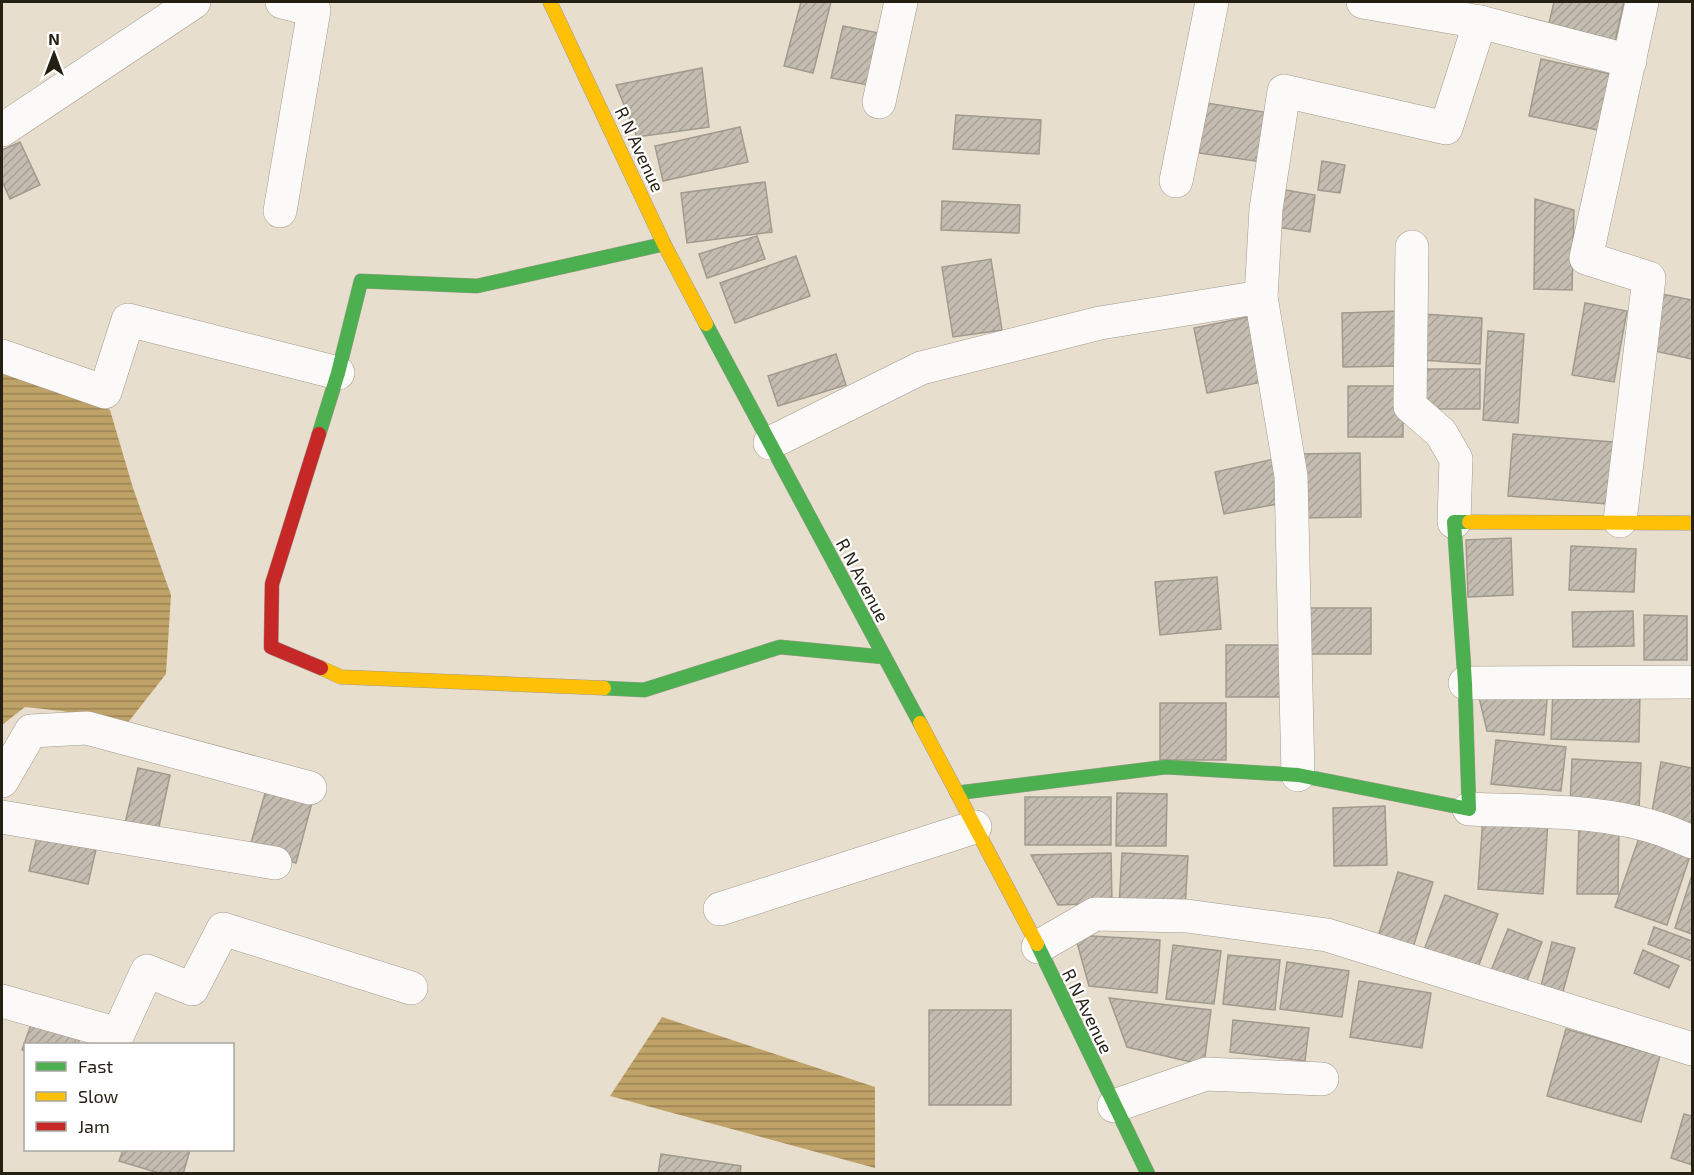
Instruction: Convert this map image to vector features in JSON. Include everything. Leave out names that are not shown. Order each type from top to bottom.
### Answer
[{"type":"street","points":[[2,130],[194,2]]},
{"type":"street","points":[[280,211],[314,10],[282,2]]},
{"type":"street","name":"R N Avenue","points":[[550,2],[664,244],[1038,947],[1148,1173]]},
{"type":"street","points":[[879,102],[901,2]]},
{"type":"street","points":[[1176,180],[1212,2]]},
{"type":"street","points":[[1363,2],[1480,22],[1630,61]]},
{"type":"street","points":[[1620,521],[1649,278],[1586,258],[1642,2]]},
{"type":"street","points":[[1298,775],[1291,476],[1260,297],[1266,209],[1284,91],[1446,128],[1480,22]]},
{"type":"street","points":[[664,244],[477,286],[361,282],[338,373],[272,584],[271,646],[341,677],[644,690],[780,646],[884,657]]},
{"type":"street","points":[[1412,247],[1410,406],[1441,433],[1456,459],[1454,522],[1465,683],[1469,809]]},
{"type":"street","points":[[770,443],[921,368],[1100,323],[1260,297]]},
{"type":"street","points":[[2,356],[105,392],[128,320],[338,373]]},
{"type":"street","points":[[1454,522],[1692,523]]},
{"type":"street","points":[[1465,683],[1692,682]]},
{"type":"street","points":[[2,781],[31,731],[87,728],[310,788]]},
{"type":"street","points":[[957,793],[1166,767],[1298,775],[1469,809],[1580,815],[1620,820],[1662,830],[1692,843]]},
{"type":"street","points":[[2,817],[275,863]]},
{"type":"street","points":[[720,909],[975,827]]},
{"type":"street","points":[[1038,947],[1095,914],[1187,916],[1327,934],[1692,1049]]},
{"type":"street","points":[[2,1001],[117,1034],[147,971],[192,989],[223,929],[411,988]]},
{"type":"street","points":[[1114,1106],[1206,1074],[1322,1079]]},
{"type":"shaded area","points":[[2,372],[110,410],[133,488],[171,595],[166,674],[126,725],[62,711],[25,707],[2,725]]},
{"type":"shaded area","points":[[662,1017],[875,1087],[875,1168],[610,1096]]},
{"type":"building","points":[[801,2],[831,2],[813,73],[784,66]]},
{"type":"building","points":[[1554,2],[1624,2],[1613,51],[1546,36]]},
{"type":"building","points":[[843,26],[884,34],[873,86],[831,78]]},
{"type":"building","points":[[1541,59],[1615,75],[1603,131],[1529,116]]},
{"type":"building","points":[[702,68],[709,127],[637,137],[616,85]]},
{"type":"building","points":[[1200,102],[1270,113],[1262,162],[1193,152]]},
{"type":"building","points":[[956,115],[1041,120],[1039,154],[953,149]]},
{"type":"building","points":[[740,127],[748,162],[663,181],[655,146]]},
{"type":"building","points":[[20,142],[40,185],[10,199],[2,181],[2,150]]},
{"type":"building","points":[[1322,161],[1345,165],[1340,193],[1318,190]]},
{"type":"building","points":[[765,182],[772,232],[687,243],[681,193]]},
{"type":"building","points":[[1274,188],[1315,195],[1310,232],[1268,226]]},
{"type":"building","points":[[1535,199],[1574,210],[1572,290],[1534,289]]},
{"type":"building","points":[[942,201],[1020,205],[1019,233],[941,230]]},
{"type":"building","points":[[757,236],[765,259],[707,278],[699,254]]},
{"type":"building","points":[[796,256],[810,296],[735,323],[720,283]]},
{"type":"building","points":[[991,259],[1002,330],[953,337],[942,267]]},
{"type":"building","points":[[1662,294],[1692,300],[1692,359],[1650,350]]},
{"type":"building","points":[[1585,303],[1627,311],[1614,382],[1572,375]]},
{"type":"building","points":[[1400,311],[1402,366],[1343,367],[1342,313]]},
{"type":"building","points":[[1423,314],[1482,318],[1480,364],[1421,360]]},
{"type":"building","points":[[1253,316],[1267,381],[1207,393],[1194,328]]},
{"type":"building","points":[[1488,331],[1524,334],[1518,423],[1483,420]]},
{"type":"building","points":[[836,354],[846,385],[778,406],[768,376]]},
{"type":"building","points":[[1417,369],[1480,369],[1480,409],[1417,409]]},
{"type":"building","points":[[1348,386],[1403,386],[1403,437],[1348,437]]},
{"type":"building","points":[[1513,434],[1613,442],[1607,504],[1508,496]]},
{"type":"building","points":[[1360,453],[1361,517],[1300,518],[1299,454]]},
{"type":"building","points":[[1279,458],[1288,502],[1224,514],[1215,472]]},
{"type":"building","points":[[1511,538],[1513,595],[1468,597],[1466,540]]},
{"type":"building","points":[[1571,546],[1636,549],[1634,592],[1569,590]]},
{"type":"building","points":[[1217,577],[1221,629],[1160,635],[1155,582]]},
{"type":"building","points":[[1303,608],[1371,608],[1371,654],[1303,654]]},
{"type":"building","points":[[1633,611],[1634,646],[1573,647],[1572,612]]},
{"type":"building","points":[[1644,615],[1687,616],[1687,660],[1644,660]]},
{"type":"building","points":[[1226,645],[1285,645],[1285,697],[1226,697]]},
{"type":"building","points":[[1553,687],[1640,691],[1639,742],[1551,739]]},
{"type":"building","points":[[1477,689],[1548,689],[1544,735],[1487,731]]},
{"type":"building","points":[[1160,703],[1226,703],[1226,760],[1160,760]]},
{"type":"building","points":[[1496,740],[1566,747],[1561,791],[1491,784]]},
{"type":"building","points":[[1572,759],[1641,763],[1639,810],[1570,806]]},
{"type":"building","points":[[1661,762],[1692,768],[1692,825],[1651,817]]},
{"type":"building","points":[[138,768],[170,775],[157,836],[124,828]]},
{"type":"building","points":[[268,783],[314,795],[296,863],[249,850]]},
{"type":"building","points":[[1117,793],[1167,794],[1166,846],[1116,846]]},
{"type":"building","points":[[1025,797],[1111,797],[1111,845],[1025,845]]},
{"type":"building","points":[[1385,806],[1387,865],[1334,866],[1333,808]]},
{"type":"building","points":[[1483,817],[1548,822],[1543,894],[1478,889]]},
{"type":"building","points":[[1579,824],[1619,824],[1618,894],[1577,894]]},
{"type":"building","points":[[38,832],[97,845],[88,884],[29,871]]},
{"type":"building","points":[[1639,838],[1690,856],[1667,925],[1615,907]]},
{"type":"building","points":[[1111,853],[1112,903],[1058,905],[1031,855]]},
{"type":"building","points":[[1122,853],[1188,856],[1185,909],[1119,907]]},
{"type":"building","points":[[1398,872],[1433,882],[1412,951],[1377,940]]},
{"type":"building","points":[[1692,875],[1692,934],[1675,928]]},
{"type":"building","points":[[1445,895],[1498,914],[1477,970],[1424,950]]},
{"type":"building","points":[[1654,927],[1692,941],[1692,961],[1648,944]]},
{"type":"building","points":[[1508,929],[1542,942],[1525,986],[1490,973]]},
{"type":"building","points":[[1075,935],[1160,940],[1157,993],[1089,986]]},
{"type":"building","points":[[1552,942],[1575,948],[1562,995],[1540,990]]},
{"type":"building","points":[[1173,945],[1221,951],[1214,1004],[1166,999]]},
{"type":"building","points":[[1643,950],[1679,966],[1669,988],[1634,973]]},
{"type":"building","points":[[1228,955],[1280,960],[1275,1010],[1223,1004]]},
{"type":"building","points":[[1287,962],[1349,971],[1342,1017],[1280,1009]]},
{"type":"building","points":[[1359,981],[1431,993],[1422,1048],[1350,1037]]},
{"type":"building","points":[[1109,998],[1211,1010],[1204,1065],[1127,1047]]},
{"type":"building","points":[[929,1010],[1011,1010],[1011,1105],[929,1105]]},
{"type":"building","points":[[33,1019],[81,1035],[78,1043],[24,1043]]},
{"type":"building","points":[[1233,1020],[1309,1028],[1305,1061],[1230,1052]]},
{"type":"building","points":[[1566,1029],[1660,1056],[1641,1122],[1547,1096]]},
{"type":"building","points":[[1684,1114],[1692,1116],[1692,1165],[1671,1158]]},
{"type":"building","points":[[123,1151],[190,1151],[183,1174],[162,1174],[119,1161]]},
{"type":"building","points":[[661,1154],[741,1166],[740,1174],[658,1174]]},
{"type":"traffic: fast","points":[[319,434],[338,373],[361,281],[477,286],[664,244]]},
{"type":"traffic: fast","points":[[706,324],[920,723]]},
{"type":"traffic: fast","points":[[957,793],[1166,767],[1298,775],[1469,809],[1465,683],[1454,522],[1469,522]]},
{"type":"traffic: fast","points":[[604,688],[644,690],[780,647],[884,657]]},
{"type":"traffic: fast","points":[[1037,944],[1148,1174]]},
{"type":"traffic: slow","points":[[550,2],[664,244],[706,324]]},
{"type":"traffic: slow","points":[[1469,522],[1692,523]]},
{"type":"traffic: slow","points":[[321,668],[341,677],[604,688]]},
{"type":"traffic: slow","points":[[920,723],[1037,944]]},
{"type":"traffic: jam","points":[[319,434],[272,584],[271,647],[321,668]]}]
